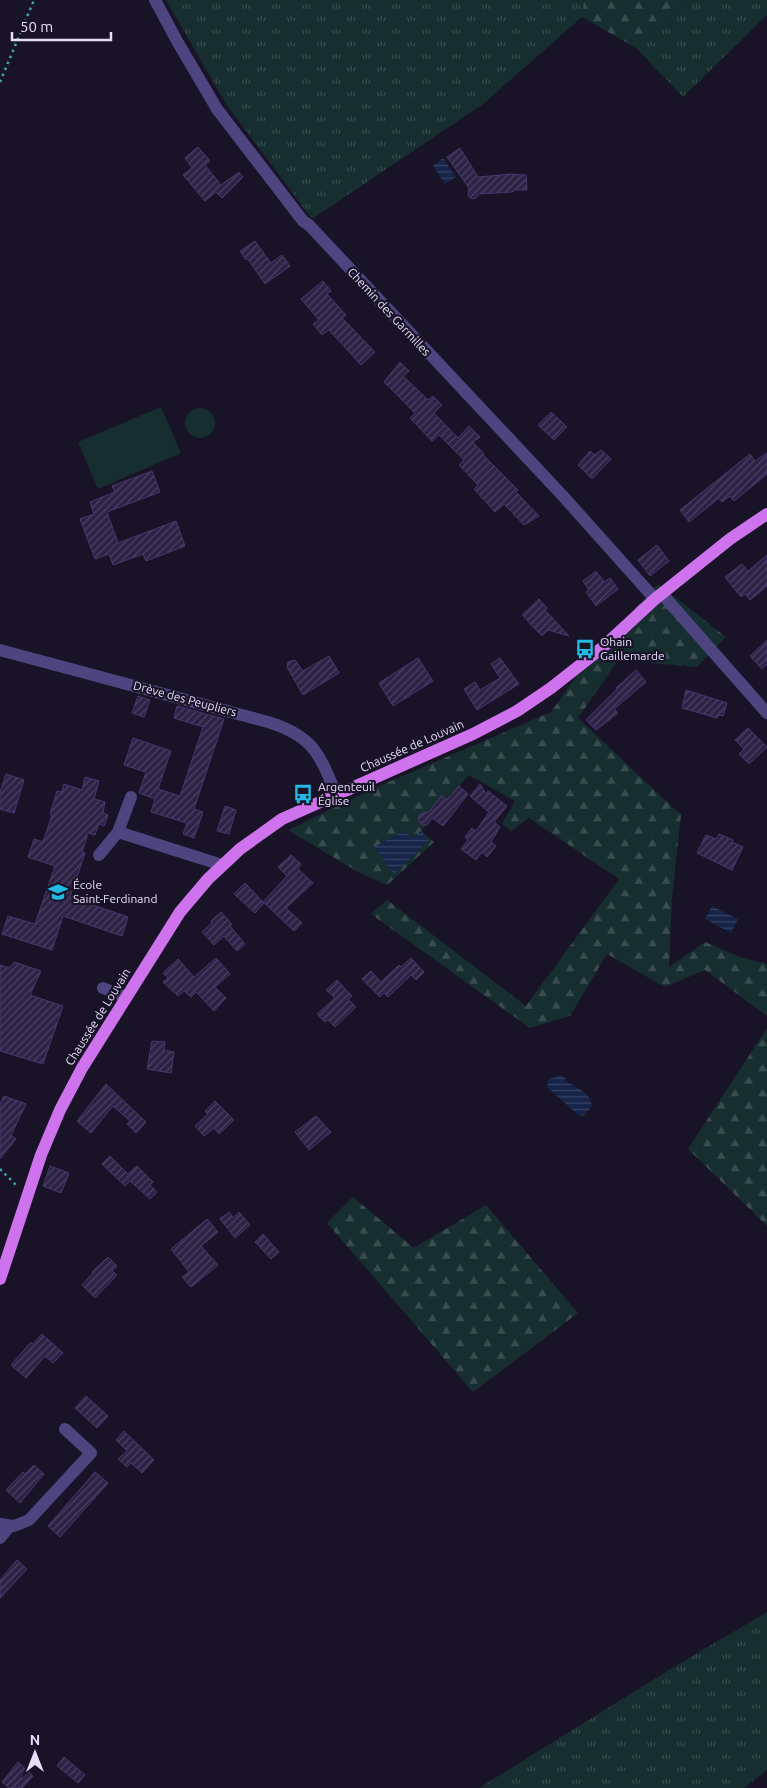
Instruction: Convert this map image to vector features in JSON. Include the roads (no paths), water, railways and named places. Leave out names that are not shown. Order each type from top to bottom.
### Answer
[{"type":"main road","name":"Chaussée de Louvain","points":[[0,1279],[41,1155],[60,1110],[82,1068],[180,912],[222,865],[240,849],[282,819],[474,734],[517,711],[551,688],[603,646],[659,596],[730,539],[767,514]]},
{"type":"street","name":"Chemin des Garmilles","points":[[155,0],[217,109],[303,221],[309,225],[659,596],[767,714]]},
{"type":"street","name":"Drève des Peupliers","points":[[0,650],[287,728],[306,740],[316,751],[336,794]]},
{"type":"street","points":[[99,855],[118,832],[131,797]]},
{"type":"street","points":[[118,832],[222,865]]},
{"type":"street","points":[[103,988],[126,996]]},
{"type":"street","points":[[0,1538],[5,1525],[18,1525],[29,1520],[91,1453],[65,1429]]},
{"type":"water","points":[[443,158],[456,177],[445,184],[433,166]]},
{"type":"water","points":[[420,831],[429,840],[394,874],[374,847],[402,832],[415,838]]},
{"type":"water","points":[[712,906],[738,919],[731,933],[705,919]]},
{"type":"water","points":[[560,1075],[566,1078],[565,1080],[569,1083],[582,1090],[591,1101],[592,1106],[584,1116],[577,1114],[547,1087],[548,1080]]},
{"type":"place","name":"Ohain Gaillemarde","points":[[585,649]]},
{"type":"place","name":"Argenteuil Église","points":[[303,794]]},
{"type":"place","name":"École Saint-Ferdinand","points":[[58,892]]}]
